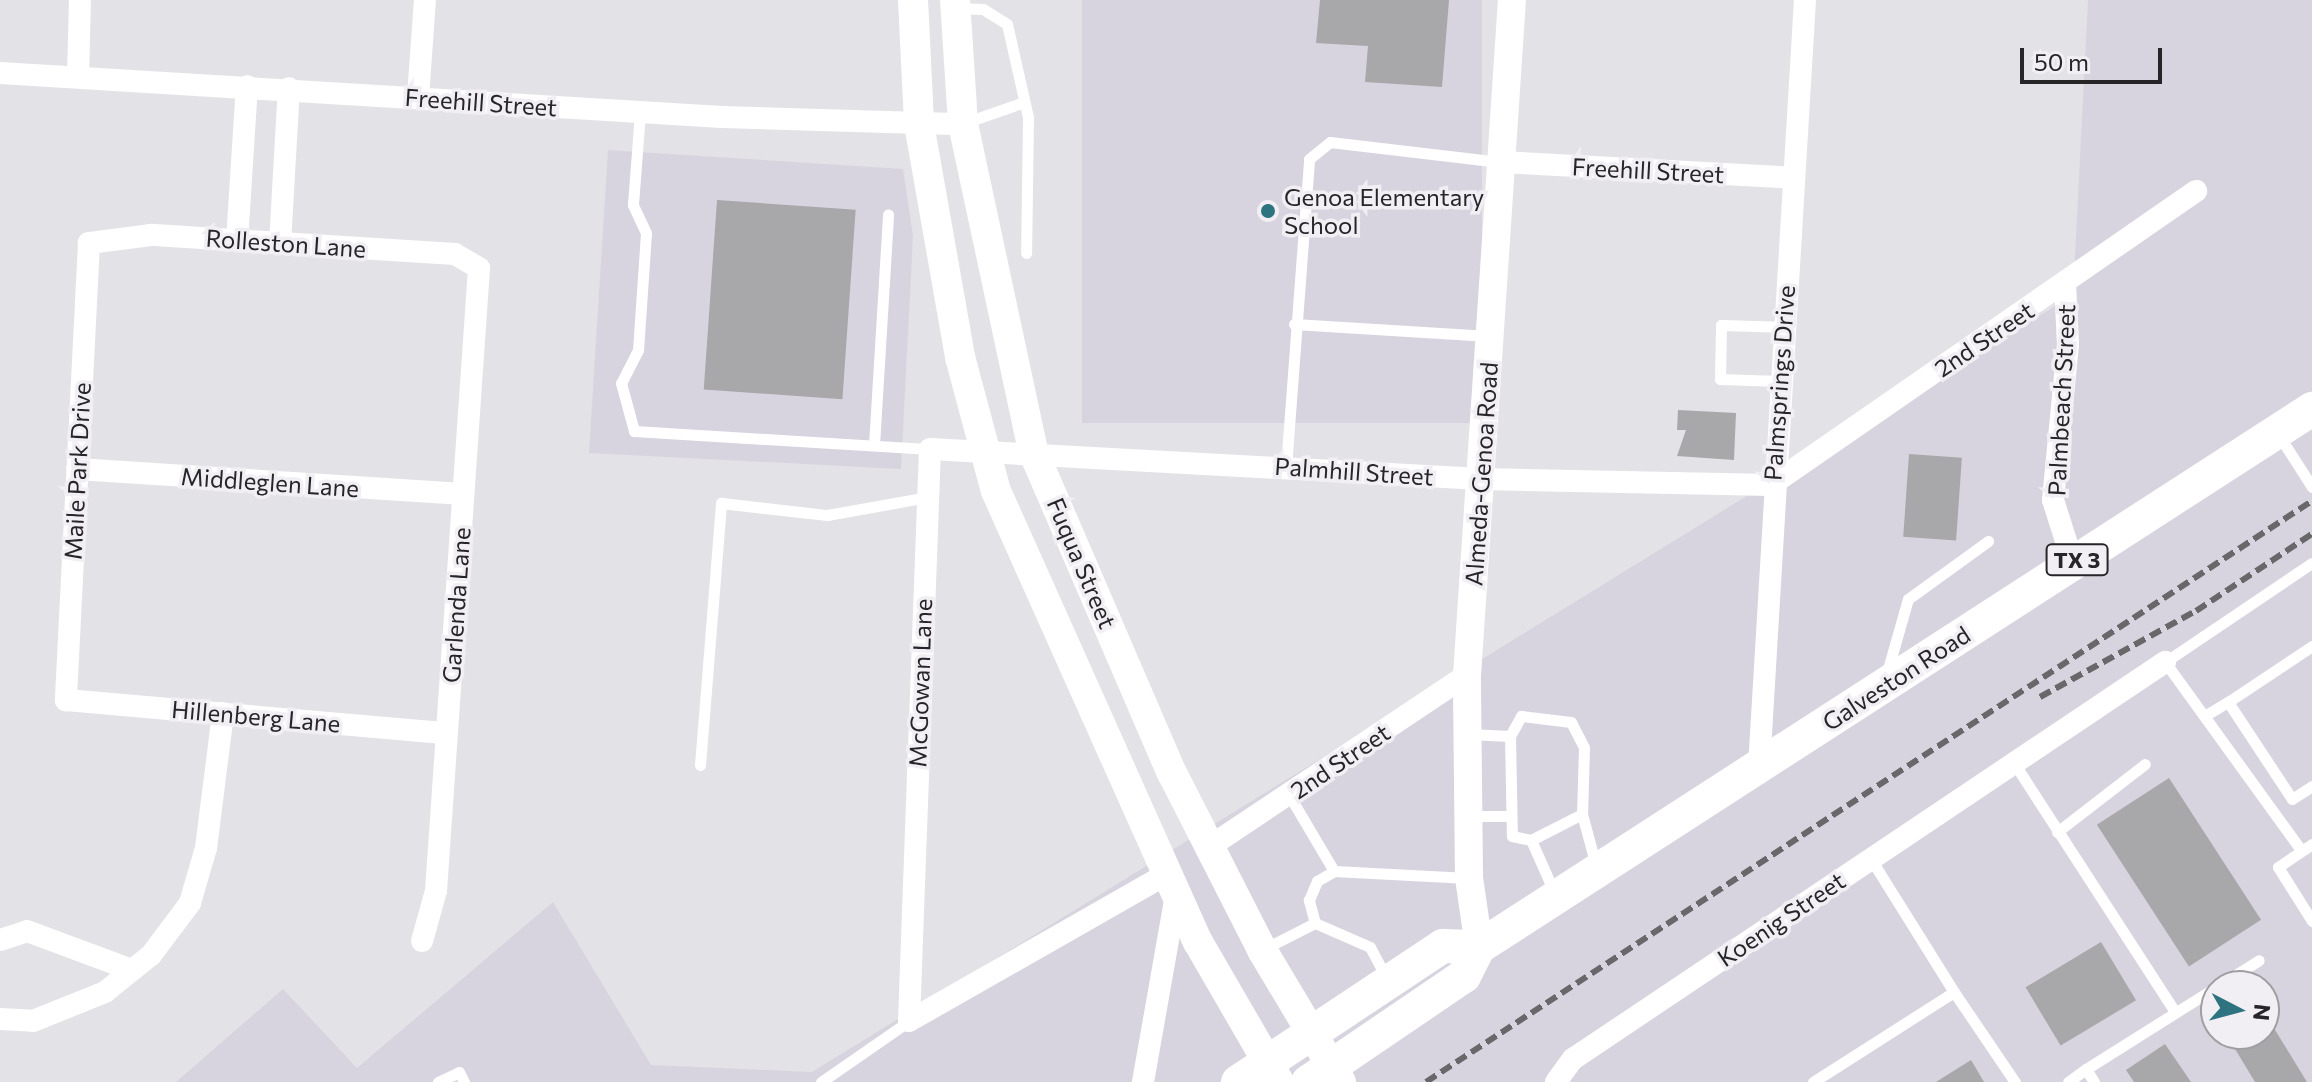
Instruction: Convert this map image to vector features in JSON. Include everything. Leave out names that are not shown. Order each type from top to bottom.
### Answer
[{"type":"main road","points":[[913,0],[919,124],[984,451],[1024,563],[1174,881],[1198,942],[1272,1072]]},
{"type":"main road","name":"Fuqua Street","points":[[955,4],[963,124],[1033,451],[1172,773],[1212,845],[1262,950],[1309,1031],[1327,1077]]},
{"type":"main road","name":"Galveston Road","points":[[1327,1077],[1464,976],[1479,947],[2278,434],[2312,409]]},
{"type":"main road","points":[[1238,1082],[1272,1072],[1309,1031],[1443,946],[1479,947]]},
{"type":"street","points":[[78,75],[80,0]]},
{"type":"street","points":[[418,97],[425,0]]},
{"type":"street","name":"Almeda-Genoa Road","points":[[1479,947],[1469,878],[1467,675],[1512,0]]},
{"type":"street","name":"Palmsprings Drive","points":[[1759,767],[1771,485],[1805,0]]},
{"type":"street","name":"Freehill Street","points":[[0,73],[289,88],[640,113],[963,124]]},
{"type":"street","points":[[237,240],[247,86]]},
{"type":"street","points":[[280,243],[289,88]]},
{"type":"street","name":"Freehill Street","points":[[1502,162],[1793,178]]},
{"type":"street","name":"2nd Street","points":[[1771,485],[2196,191]]},
{"type":"street","name":"Rolleston Lane","points":[[89,243],[151,235],[237,240],[455,254],[479,268]]},
{"type":"street","name":"Maile Park Drive","points":[[66,700],[89,243]]},
{"type":"street","name":"Garlenda Lane","points":[[422,941],[436,891],[479,268]]},
{"type":"street","name":"Palmbeach Street","points":[[2065,283],[2068,344],[2053,500],[2073,563]]},
{"type":"street","points":[[930,449],[1033,451]]},
{"type":"street","name":"McGowan Lane","points":[[909,1021],[930,449]]},
{"type":"street","name":"Palmhill Street","points":[[1033,451],[1481,479],[1771,485]]},
{"type":"street","name":"Middleglen Lane","points":[[77,469],[463,494]]},
{"type":"street","name":"Koenig Street","points":[[1556,1082],[1573,1059],[2165,662]]},
{"type":"street","name":"2nd Street","points":[[1212,845],[1467,675]]},
{"type":"street","name":"Hillenberg Lane","points":[[66,700],[447,733]]},
{"type":"street","points":[[0,1019],[33,1021],[105,992],[132,970],[190,903],[206,848],[223,713]]},
{"type":"street","points":[[909,1021],[1174,881]]},
{"type":"street","points":[[1143,1082],[1174,881]]},
{"type":"street","points":[[0,940],[27,931],[132,970]]},
{"type":"lane","points":[[955,4],[983,9],[1007,24],[1024,102],[1026,253]]},
{"type":"lane","points":[[963,124],[1024,102]]},
{"type":"lane","points":[[640,113],[633,205],[646,233],[638,350],[621,383],[634,431],[930,449]]},
{"type":"lane","points":[[1286,467],[1301,198],[1309,159],[1330,142],[1502,162]]},
{"type":"lane","points":[[874,445],[888,214]]},
{"type":"lane","points":[[1294,324],[1491,336]]},
{"type":"lane","points":[[1779,381],[1720,379],[1721,325],[1783,327]]},
{"type":"lane","points":[[2278,434],[2312,487]]},
{"type":"lane","points":[[700,765],[721,503],[827,515],[928,497]]},
{"type":"lane","points":[[1885,685],[1908,599],[1988,541]]},
{"type":"lane","points":[[2312,563],[2165,662],[2306,847],[2278,867],[2312,921]]},
{"type":"lane","points":[[2206,715],[2312,646]]},
{"type":"lane","points":[[2228,702],[2292,799],[2312,786]]},
{"type":"lane","points":[[1582,814],[1531,840],[1512,836],[1507,816],[1510,736],[1521,716],[1562,716],[1580,732],[1582,814],[1598,871]]},
{"type":"lane","points":[[1468,734],[1510,736]]},
{"type":"lane","points":[[2014,763],[2173,1009]]},
{"type":"lane","points":[[2057,832],[2145,764]]},
{"type":"lane","points":[[1289,795],[1334,871]]},
{"type":"lane","points":[[1468,816],[1507,816]]},
{"type":"lane","points":[[1531,840],[1556,897]]},
{"type":"lane","points":[[1871,859],[1954,992],[2015,1082]]},
{"type":"lane","points":[[1315,923],[1309,900],[1317,881],[1334,871],[1469,878]]},
{"type":"lane","points":[[1262,950],[1315,923]]},
{"type":"lane","points":[[1315,923],[1370,947],[1389,982]]},
{"type":"lane","points":[[2068,1082],[2173,1009],[2259,960]]},
{"type":"lane","points":[[1813,1082],[1954,992]]},
{"type":"lane","points":[[821,1082],[909,1021]]},
{"type":"lane","points":[[2086,1069],[2094,1082]]},
{"type":"lane","points":[[438,1082],[459,1072],[464,1082]]},
{"type":"shaded area","name":"Genoa Elementary School","points":[[1082,0],[1482,0],[1482,423],[1082,423]]},
{"type":"shaded area","points":[[2088,0],[2312,0],[2312,1082],[176,1082],[283,989],[357,1068],[553,902],[651,1065],[812,1072],[2073,295]]},
{"type":"shaded area","points":[[608,150],[903,169],[913,236],[901,469],[589,453]]},
{"type":"building","points":[[1320,0],[1449,0],[1442,87],[1365,82],[1368,46],[1316,43]]},
{"type":"building","points":[[717,200],[856,210],[842,399],[704,390]]},
{"type":"building","points":[[1678,410],[1736,413],[1734,460],[1677,456],[1686,430],[1677,430]]},
{"type":"building","points":[[1909,454],[1962,458],[1956,540],[1903,537]]},
{"type":"building","points":[[2169,778],[2261,920],[2189,967],[2097,825]]},
{"type":"building","points":[[2101,942],[2136,1000],[2061,1046],[2026,987]]},
{"type":"building","points":[[2280,1038],[2307,1082],[2255,1082],[2236,1050],[2280,1050]]},
{"type":"building","points":[[2165,1044],[2191,1082],[2134,1082],[2126,1070]]},
{"type":"building","points":[[1971,1060],[1984,1082],[1936,1082]]},
{"type":"railway","points":[[1426,1082],[2312,501]]},
{"type":"railway","points":[[2040,697],[2196,611],[2312,534]]},
{"type":"place","name":"Genoa Elementary School","points":[[1268,211]]}]
